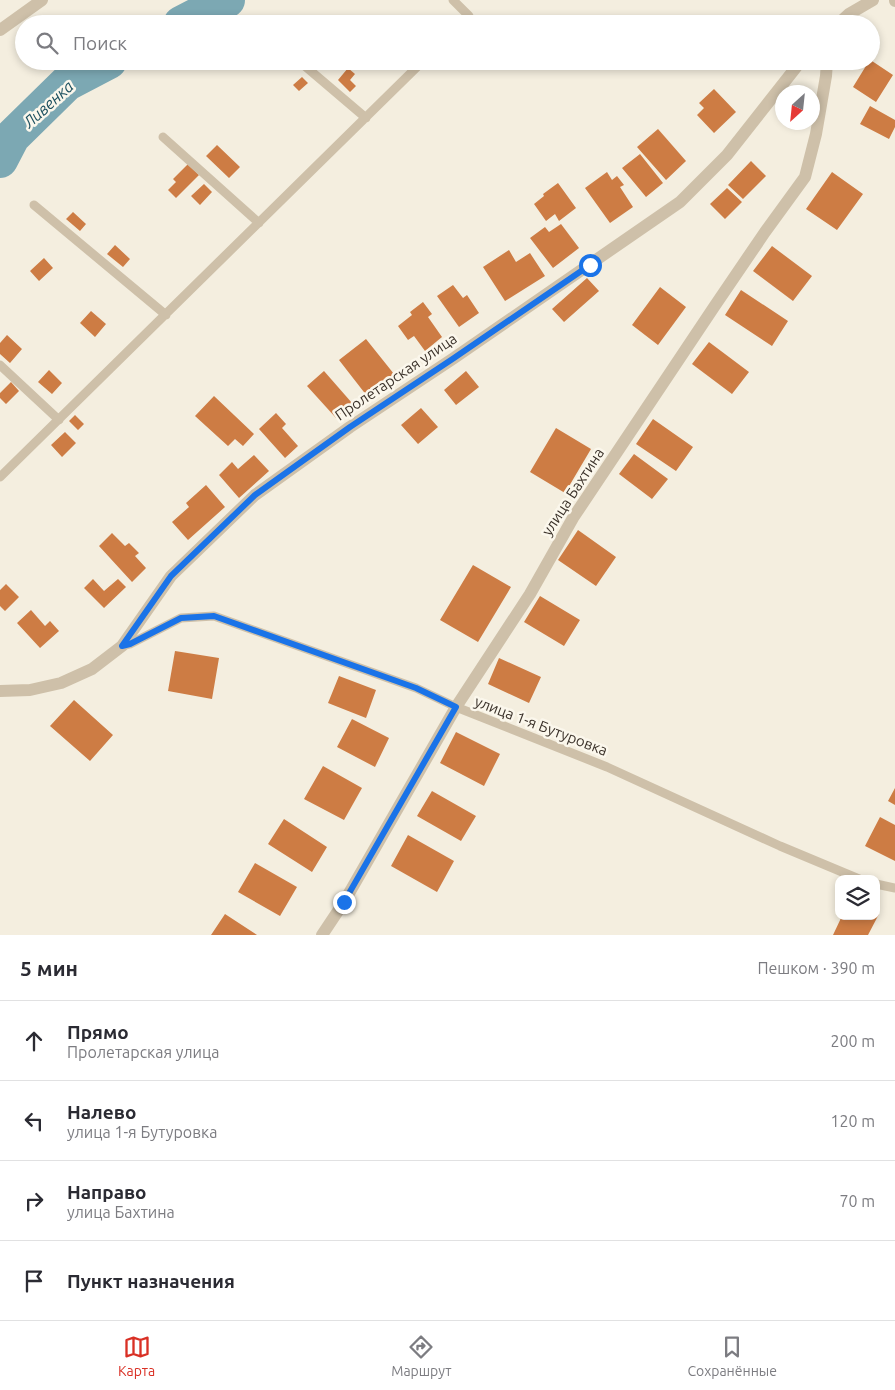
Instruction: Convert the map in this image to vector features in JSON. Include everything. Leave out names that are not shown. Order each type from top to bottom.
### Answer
[{"type":"street","points":[[21,15],[42,0]]},
{"type":"street","points":[[848,15],[873,0]]},
{"type":"street","points":[[0,30],[15,19]]},
{"type":"street","name":"Пролетарская улица","points":[[0,691],[30,690],[61,683],[92,669],[122,646],[171,576],[255,495],[350,427],[454,358],[680,202],[727,155],[794,70]]},
{"type":"street","name":"улица Бахтина","points":[[322,935],[344,902],[456,707],[530,594],[573,518],[765,232],[805,177],[816,134],[826,70]]},
{"type":"lane","points":[[453,0],[469,15]]},
{"type":"lane","points":[[310,70],[366,118]]},
{"type":"lane","points":[[0,477],[414,70]]},
{"type":"lane","points":[[163,137],[259,223]]},
{"type":"lane","points":[[34,206],[166,315]]},
{"type":"lane","points":[[0,365],[59,420]]},
{"type":"lane","name":"улица 1-я Бутуровка","points":[[122,646],[130,644],[181,618],[214,616],[416,688],[456,707],[607,767],[780,846],[849,875]]},
{"type":"lane","points":[[880,885],[895,888]]},
{"type":"building","points":[[880,66],[893,75],[876,102],[853,87],[863,70],[880,70]]},
{"type":"building","points":[[346,70],[350,70],[355,74],[350,80],[356,86],[350,92],[338,80]]},
{"type":"building","points":[[302,77],[308,83],[299,91],[293,85]]},
{"type":"building","points":[[714,89],[736,112],[714,133],[697,115],[704,108],[699,103]]},
{"type":"building","points":[[870,106],[895,120],[895,127],[889,139],[860,124]]},
{"type":"building","points":[[658,129],[686,161],[666,180],[637,147]]},
{"type":"building","points":[[217,145],[240,167],[229,178],[206,156]]},
{"type":"building","points":[[640,154],[663,183],[646,197],[622,168]]},
{"type":"building","points":[[751,161],[766,176],[743,199],[728,185]]},
{"type":"building","points":[[188,164],[199,175],[176,198],[168,190],[176,182],[173,179]]},
{"type":"building","points":[[607,172],[612,180],[617,176],[624,185],[620,187],[633,207],[610,223],[585,188]]},
{"type":"building","points":[[832,172],[863,194],[837,230],[806,209]]},
{"type":"building","points":[[558,183],[576,208],[559,221],[555,214],[546,221],[534,204],[544,196],[543,194]]},
{"type":"building","points":[[204,184],[212,192],[200,205],[191,196]]},
{"type":"building","points":[[727,188],[742,202],[725,219],[710,204]]},
{"type":"building","points":[[73,212],[86,224],[80,231],[66,219]]},
{"type":"building","points":[[561,224],[579,248],[553,268],[530,238],[545,227],[549,232]]},
{"type":"building","points":[[115,245],[130,259],[123,267],[107,254]]},
{"type":"building","points":[[772,246],[812,276],[793,301],[753,271]]},
{"type":"building","points":[[509,250],[516,262],[530,253],[545,276],[505,301],[483,267]]},
{"type":"building","points":[[44,258],[53,268],[39,281],[30,271]]},
{"type":"building","points":[[587,278],[599,291],[564,322],[552,309]]},
{"type":"building","points":[[453,285],[463,298],[467,295],[479,313],[459,327],[437,296]]},
{"type":"building","points":[[660,287],[686,307],[658,345],[632,325]]},
{"type":"building","points":[[741,290],[788,321],[772,346],[725,315]]},
{"type":"building","points":[[423,302],[432,314],[428,317],[442,337],[425,351],[414,336],[408,340],[398,326],[412,315],[410,312]]},
{"type":"building","points":[[91,311],[106,324],[95,337],[80,323]]},
{"type":"building","points":[[7,335],[22,349],[10,363],[0,354],[0,343]]},
{"type":"building","points":[[366,339],[394,374],[367,396],[339,360]]},
{"type":"building","points":[[709,342],[749,372],[732,394],[692,364]]},
{"type":"building","points":[[49,370],[62,383],[52,394],[38,382]]},
{"type":"building","points":[[324,371],[352,403],[336,418],[307,386]]},
{"type":"building","points":[[466,371],[479,387],[456,405],[444,390]]},
{"type":"building","points":[[11,382],[19,391],[6,404],[0,398],[0,393]]},
{"type":"building","points":[[214,396],[254,434],[243,446],[235,439],[228,446],[195,416]]},
{"type":"building","points":[[421,408],[438,427],[418,444],[401,425]]},
{"type":"building","points":[[276,413],[286,424],[282,428],[298,446],[285,458],[259,429]]},
{"type":"building","points":[[75,415],[84,424],[78,430],[69,421]]},
{"type":"building","points":[[653,419],[693,447],[676,471],[636,444]]},
{"type":"building","points":[[556,428],[591,449],[565,493],[530,472]]},
{"type":"building","points":[[65,432],[76,443],[62,457],[51,445]]},
{"type":"building","points":[[634,454],[668,479],[652,499],[619,474]]},
{"type":"building","points":[[254,455],[269,471],[239,498],[219,475],[232,462],[238,469]]},
{"type":"building","points":[[206,485],[225,507],[188,540],[172,522],[189,507],[186,503]]},
{"type":"building","points":[[578,530],[616,557],[596,586],[558,560]]},
{"type":"building","points":[[112,533],[125,546],[129,543],[139,553],[135,556],[146,568],[132,582],[99,546]]},
{"type":"building","points":[[473,565],[511,587],[478,642],[440,620]]},
{"type":"building","points":[[93,579],[104,591],[118,579],[126,587],[104,608],[84,588]]},
{"type":"building","points":[[6,584],[19,597],[5,611],[0,606],[0,590]]},
{"type":"building","points":[[540,596],[580,620],[564,646],[524,622]]},
{"type":"building","points":[[31,610],[45,626],[50,621],[59,631],[40,648],[17,623]]},
{"type":"building","points":[[175,651],[219,658],[212,699],[168,691]]},
{"type":"building","points":[[499,658],[541,677],[529,703],[488,684]]},
{"type":"building","points":[[339,676],[376,690],[366,718],[328,703]]},
{"type":"building","points":[[74,700],[113,735],[90,761],[50,726]]},
{"type":"building","points":[[352,719],[389,738],[375,767],[337,747]]},
{"type":"building","points":[[456,732],[500,754],[484,786],[440,763]]},
{"type":"building","points":[[323,766],[362,788],[344,820],[304,799]]},
{"type":"building","points":[[895,788],[895,805],[888,801]]},
{"type":"building","points":[[432,791],[476,816],[461,841],[417,816]]},
{"type":"building","points":[[880,817],[895,825],[895,861],[865,846]]},
{"type":"building","points":[[284,819],[327,847],[312,872],[268,844]]},
{"type":"building","points":[[408,835],[454,861],[437,892],[391,866]]},
{"type":"building","points":[[255,863],[297,887],[280,916],[238,892]]},
{"type":"building","points":[[225,914],[257,935],[211,935]]},
{"type":"building","points":[[840,920],[876,920],[868,935],[833,935]]},
{"type":"waterway","name":"Ливенка","points":[[198,15],[227,0]]},
{"type":"waterway","name":"Ливенка","points":[[0,160],[12,137],[67,83],[92,70]]},
{"type":"route","points":[[344,902],[456,707],[416,688],[214,616],[181,618],[130,644],[122,646],[171,576],[255,495],[350,427],[590,265]]}]
